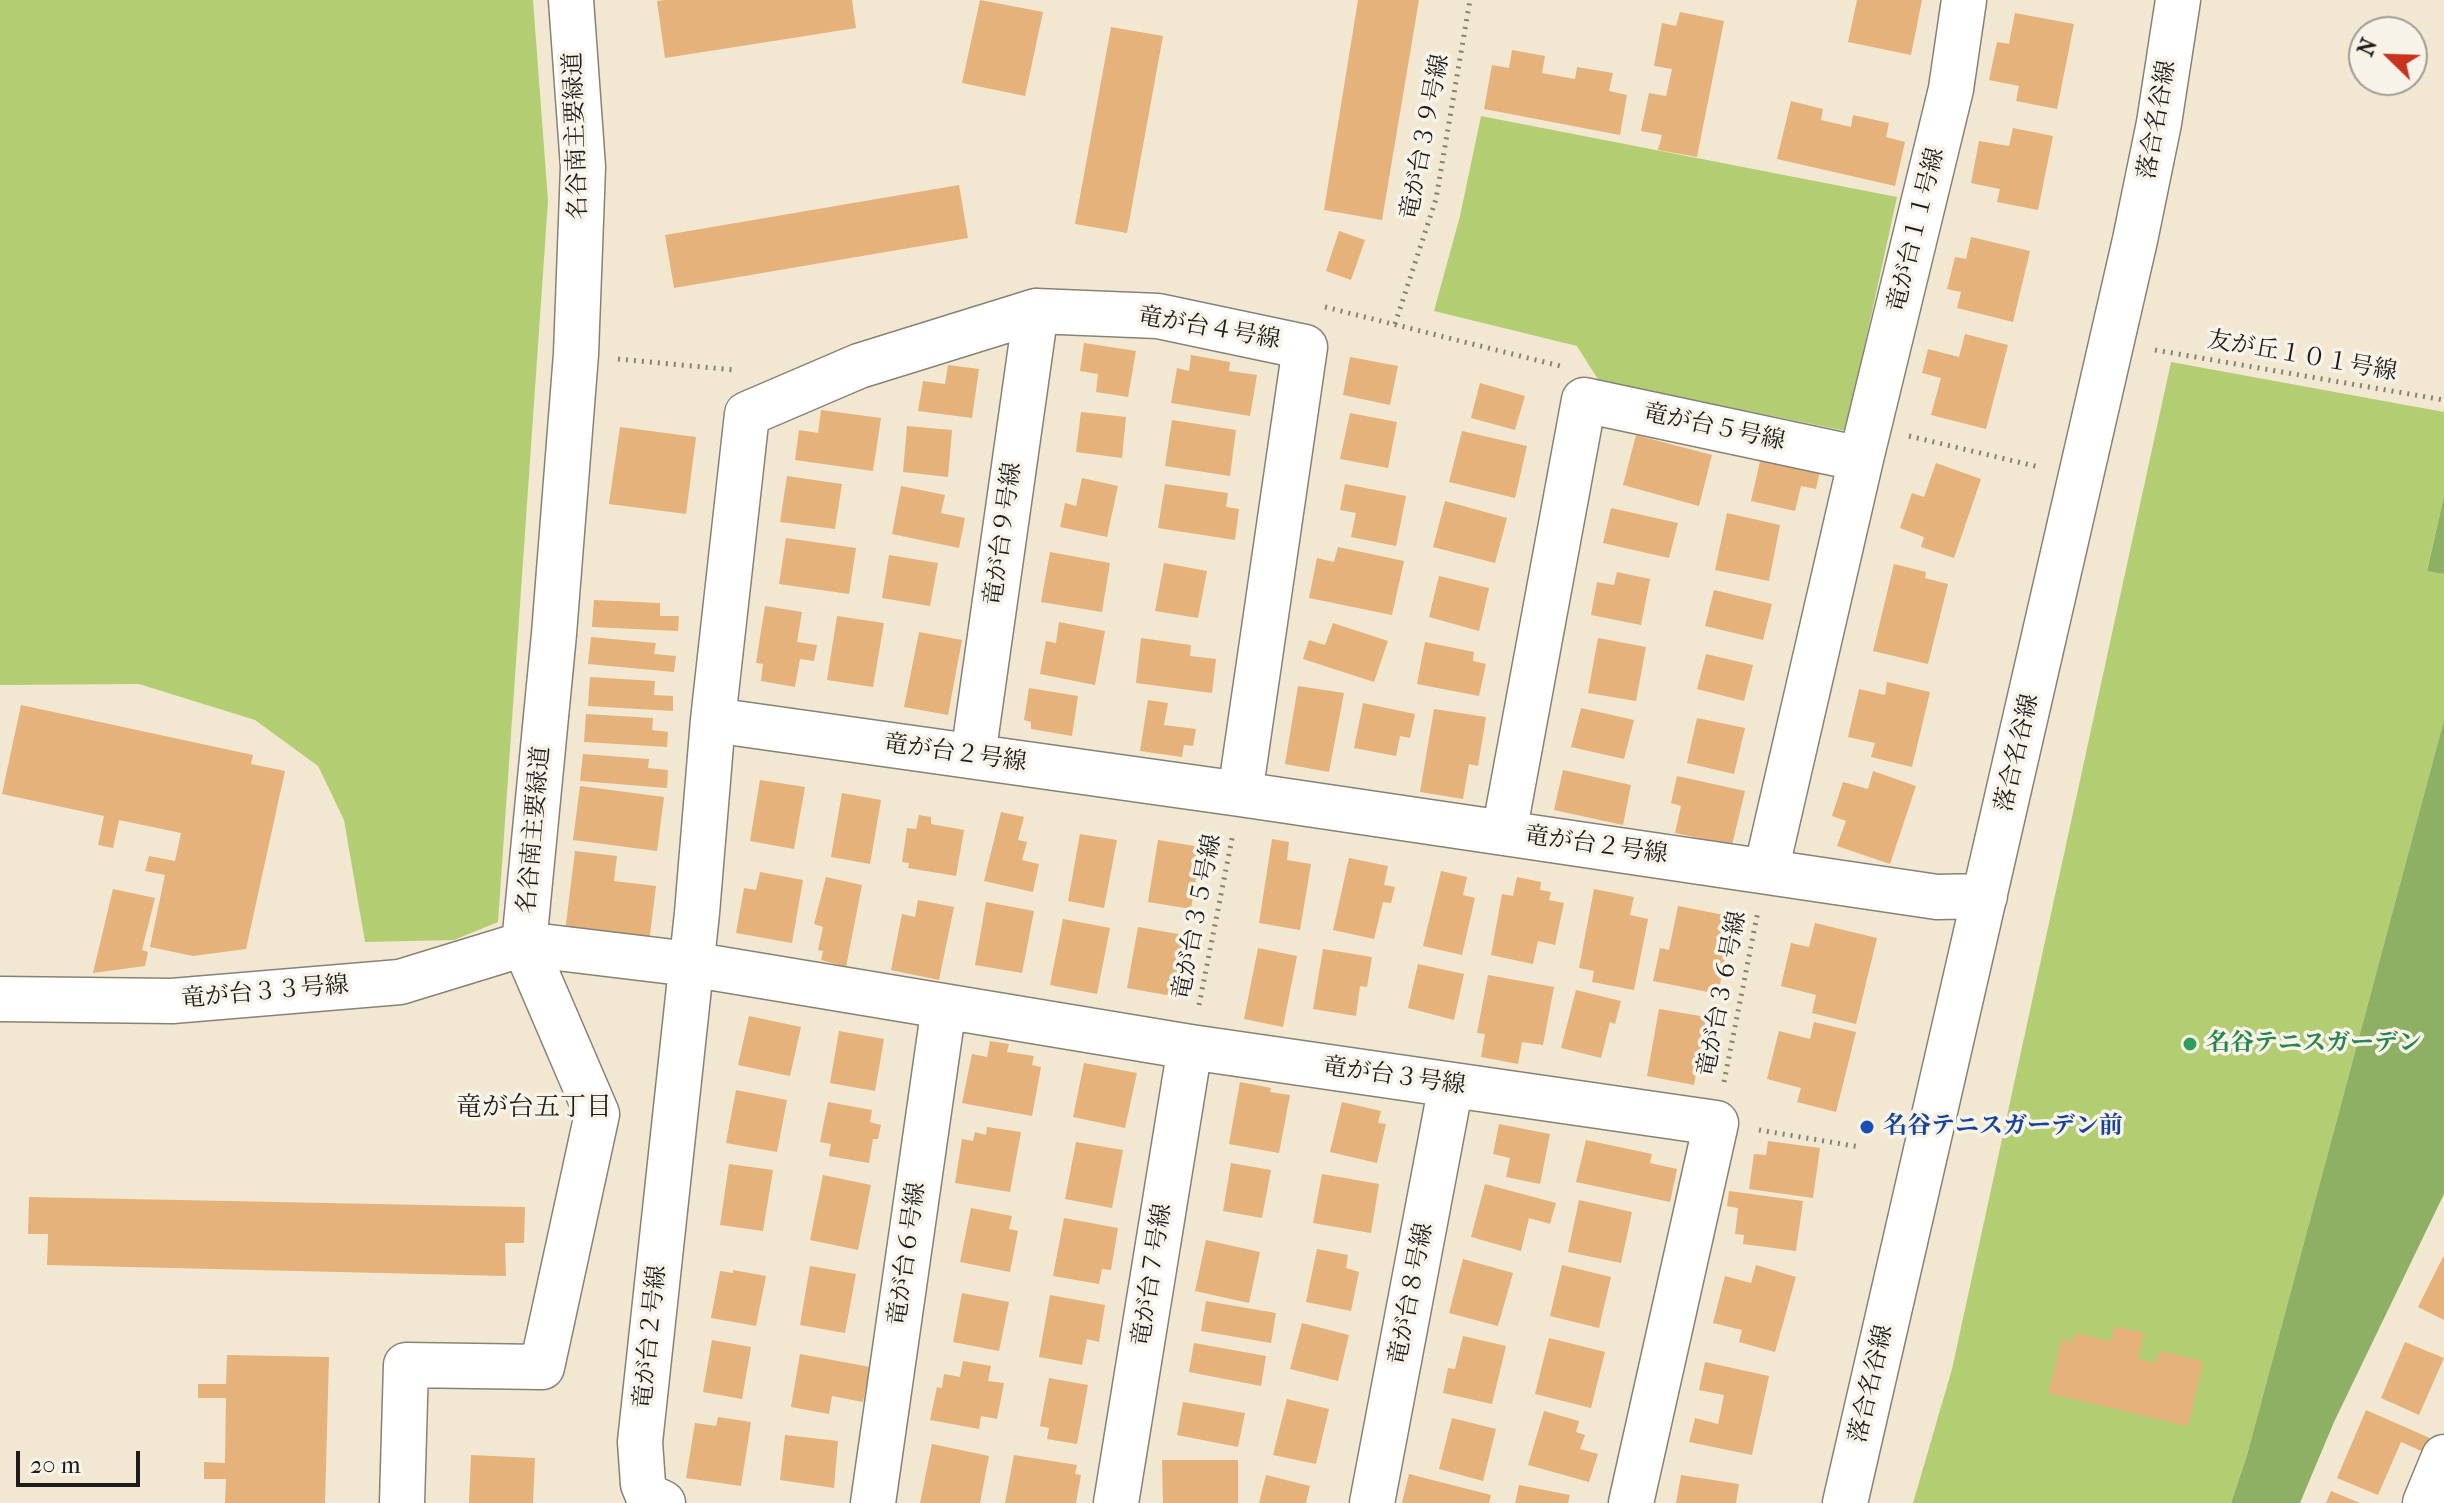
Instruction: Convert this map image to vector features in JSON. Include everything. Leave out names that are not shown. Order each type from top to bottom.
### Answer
[{"type":"street","name":"名谷南主要緑道","points":[[402,1503],[406,1365],[542,1367],[597,1114],[524,944],[554,634],[576,354],[583,167],[571,0]]},
{"type":"street","name":"竜が台１１号線","points":[[1866,443],[1951,89],[1964,0]]},
{"type":"street","name":"落合名谷線","points":[[1845,1503],[2135,240],[2159,123],[2178,0]]},
{"type":"street","name":"竜が台４号線","points":[[713,720],[747,414],[859,366],[1036,311],[1158,316],[1305,347],[1240,794]]},
{"type":"street","name":"竜が台９号線","points":[[973,756],[1036,311]]},
{"type":"street","name":"竜が台５号線","points":[[1504,833],[1584,400],[1866,443]]},
{"type":"street","points":[[1766,871],[1866,443]]},
{"type":"street","name":"竜が台２号線","points":[[663,1503],[648,1496],[643,1484],[640,1442],[697,913],[713,720],[1937,897],[1985,896]]},
{"type":"street","name":"竜が台３号線","points":[[524,944],[690,964],[1190,1047],[1716,1123]]},
{"type":"street","name":"竜が台３３号線","points":[[0,999],[172,1001],[400,982],[524,944]]},
{"type":"street","name":"竜が台６号線","points":[[873,1503],[944,1006]]},
{"type":"street","name":"竜が台７号線","points":[[1116,1503],[1190,1047]]},
{"type":"street","name":"竜が台８号線","points":[[1372,1503],[1451,1085]]},
{"type":"street","points":[[1631,1503],[1716,1123]]},
{"type":"street","points":[[2425,1503],[2444,1457]]},
{"type":"path","name":"竜が台３９号線","points":[[1395,324],[1436,199],[1470,0]]},
{"type":"path","name":"友が丘１０１号線","points":[[2155,350],[2444,400]]},
{"type":"path","points":[[1866,443],[2040,467]]},
{"type":"path","name":"竜が台３５号線","points":[[1190,1047],[1240,794]]},
{"type":"path","name":"竜が台３６号線","points":[[1716,1123],[1766,871]]},
{"type":"path","points":[[1716,1123],[1860,1147]]},
{"type":"green space","points":[[0,0],[533,0],[548,201],[498,922],[454,940],[365,942],[344,820],[318,766],[255,720],[139,684],[0,685]]},
{"type":"green space","points":[[1481,116],[1897,197],[1846,431],[1599,381],[1577,346],[1434,311],[1460,216]]},
{"type":"green space","name":"名谷テニスガーデン","points":[[2171,362],[2444,412],[2444,496],[2427,570],[2444,574],[2444,720],[2247,1455],[2231,1503],[1913,1503],[1952,1369]]},
{"type":"green space","points":[[2444,496],[2444,574],[2427,571]]},
{"type":"green space","points":[[2444,720],[2444,1194],[2334,1422],[2300,1503],[2231,1503],[2247,1455]]},
{"type":"building","points":[[852,0],[856,28],[665,58],[657,1]]},
{"type":"building","points":[[980,0],[1043,12],[1025,96],[962,83]]},
{"type":"building","points":[[1358,0],[1419,0],[1382,220],[1324,210]]},
{"type":"building","points":[[1857,0],[1922,0],[1911,55],[1848,42]]},
{"type":"building","points":[[1680,12],[1724,21],[1697,157],[1658,150],[1662,135],[1641,131],[1649,93],[1666,96],[1672,69],[1654,66],[1662,23],[1676,26]]},
{"type":"building","points":[[2015,13],[2074,24],[2057,109],[2016,101],[2019,86],[1989,80],[1997,42],[2009,44]]},
{"type":"building","points":[[1111,27],[1163,36],[1127,233],[1075,224]]},
{"type":"building","points":[[1512,50],[1545,56],[1542,73],[1575,79],[1577,67],[1613,73],[1609,91],[1627,95],[1620,135],[1484,109],[1492,65],[1509,68]]},
{"type":"building","points":[[1791,101],[1823,109],[1821,120],[1851,127],[1853,115],[1889,123],[1886,137],[1905,142],[1895,186],[1777,159]]},
{"type":"building","points":[[2013,128],[2053,136],[2038,210],[1997,202],[2000,189],[1971,183],[1979,141],[2009,146]]},
{"type":"building","points":[[959,185],[968,238],[674,288],[665,235]]},
{"type":"building","points":[[1339,231],[1365,240],[1351,280],[1326,271]]},
{"type":"building","points":[[1971,237],[2030,251],[2013,322],[1957,308],[1961,292],[1947,289],[1955,257],[1966,259]]},
{"type":"building","points":[[1965,334],[2008,345],[1986,429],[1931,415],[1941,378],[1922,373],[1928,349],[1959,357]]},
{"type":"building","points":[[1084,343],[1136,351],[1128,397],[1096,392],[1098,374],[1080,371]]},
{"type":"building","points":[[1191,355],[1230,362],[1229,371],[1257,375],[1250,416],[1171,403],[1177,368],[1189,371]]},
{"type":"building","points":[[1350,357],[1398,366],[1390,405],[1343,395]]},
{"type":"building","points":[[948,365],[979,369],[972,418],[918,411],[923,381],[945,384]]},
{"type":"building","points":[[1480,383],[1525,396],[1515,430],[1471,418]]},
{"type":"building","points":[[821,410],[881,418],[873,471],[795,460],[799,430],[818,433]]},
{"type":"building","points":[[1081,412],[1126,417],[1122,458],[1076,452]]},
{"type":"building","points":[[1350,413],[1397,422],[1388,468],[1340,459]]},
{"type":"building","points":[[1172,420],[1236,430],[1230,476],[1165,466]]},
{"type":"building","points":[[907,426],[952,430],[948,477],[903,472]]},
{"type":"building","points":[[620,427],[696,437],[686,514],[609,504]]},
{"type":"building","points":[[1462,431],[1527,446],[1515,498],[1449,482]]},
{"type":"building","points":[[1636,435],[1712,455],[1699,506],[1623,485]]},
{"type":"building","points":[[1761,457],[1820,470],[1816,489],[1801,486],[1795,511],[1751,501]]},
{"type":"building","points":[[1936,463],[1981,479],[1954,558],[1921,547],[1924,537],[1900,528],[1912,493],[1924,497]]},
{"type":"building","points":[[787,476],[842,484],[835,529],[780,522]]},
{"type":"building","points":[[1082,478],[1118,486],[1107,537],[1060,527],[1065,503],[1076,506]]},
{"type":"building","points":[[1165,484],[1228,493],[1226,507],[1239,509],[1235,540],[1158,528]]},
{"type":"building","points":[[1345,484],[1406,496],[1396,546],[1351,537],[1356,513],[1340,510]]},
{"type":"building","points":[[901,486],[945,495],[941,513],[965,518],[959,548],[892,534]]},
{"type":"building","points":[[1445,501],[1507,518],[1495,563],[1433,547]]},
{"type":"building","points":[[1611,508],[1678,523],[1669,558],[1603,543]]},
{"type":"building","points":[[1727,513],[1780,525],[1769,581],[1715,570]]},
{"type":"building","points":[[786,538],[856,548],[849,594],[779,584]]},
{"type":"building","points":[[1338,547],[1404,561],[1392,615],[1309,598],[1317,558],[1334,562]]},
{"type":"building","points":[[1050,552],[1110,563],[1102,612],[1041,602]]},
{"type":"building","points":[[889,555],[938,563],[930,606],[882,598]]},
{"type":"building","points":[[1164,563],[1207,571],[1198,618],[1155,611]]},
{"type":"building","points":[[1894,564],[1926,572],[1925,578],[1948,584],[1928,664],[1873,651]]},
{"type":"building","points":[[1617,572],[1650,579],[1641,625],[1591,615],[1597,582],[1614,585]]},
{"type":"building","points":[[1439,576],[1489,588],[1479,631],[1429,617]]},
{"type":"building","points":[[1714,590],[1772,604],[1763,640],[1705,626]]},
{"type":"building","points":[[594,600],[660,603],[660,616],[679,616],[678,631],[592,627]]},
{"type":"building","points":[[765,606],[802,612],[797,642],[817,645],[814,661],[800,659],[795,687],[761,681],[763,664],[756,663]]},
{"type":"building","points":[[837,616],[884,623],[873,687],[827,680]]},
{"type":"building","points":[[1059,622],[1105,631],[1095,685],[1040,674],[1046,641],[1056,643]]},
{"type":"building","points":[[1333,623],[1388,641],[1374,682],[1303,659],[1309,640],[1325,645]]},
{"type":"building","points":[[919,632],[962,640],[948,715],[904,707]]},
{"type":"building","points":[[591,637],[656,643],[654,654],[676,656],[674,672],[588,664]]},
{"type":"building","points":[[1141,638],[1191,645],[1190,656],[1216,659],[1212,693],[1136,683]]},
{"type":"building","points":[[1598,638],[1646,647],[1636,701],[1588,693]]},
{"type":"building","points":[[1425,642],[1474,652],[1473,661],[1486,664],[1479,696],[1417,684]]},
{"type":"building","points":[[1706,654],[1753,665],[1744,701],[1697,689]]},
{"type":"building","points":[[590,677],[655,681],[654,695],[673,696],[673,711],[588,706]]},
{"type":"building","points":[[1887,682],[1930,692],[1912,767],[1871,757],[1875,743],[1848,737],[1859,689],[1885,695]]},
{"type":"building","points":[[1298,686],[1344,693],[1329,772],[1285,764]]},
{"type":"building","points":[[1029,688],[1078,696],[1072,736],[1031,729],[1031,722],[1024,720]]},
{"type":"building","points":[[1148,700],[1168,703],[1164,725],[1196,729],[1193,746],[1184,745],[1182,757],[1140,751]]},
{"type":"building","points":[[1363,703],[1415,714],[1410,738],[1400,736],[1396,756],[1354,748]]},
{"type":"building","points":[[21,705],[253,755],[251,764],[285,771],[246,949],[193,956],[150,947],[165,875],[145,871],[149,856],[175,861],[181,833],[119,820],[113,848],[98,845],[104,816],[2,794]]},
{"type":"building","points":[[1581,708],[1634,720],[1624,759],[1571,747]]},
{"type":"building","points":[[1434,709],[1486,717],[1478,766],[1469,764],[1463,799],[1420,792]]},
{"type":"building","points":[[586,714],[653,718],[652,730],[668,732],[667,747],[584,742]]},
{"type":"building","points":[[1697,718],[1745,728],[1734,774],[1687,763]]},
{"type":"building","points":[[583,754],[649,759],[648,768],[668,770],[667,788],[580,781]]},
{"type":"building","points":[[1563,770],[1631,785],[1623,825],[1554,810]]},
{"type":"building","points":[[1873,771],[1916,786],[1890,864],[1837,846],[1846,821],[1832,816],[1843,782],[1868,789]]},
{"type":"building","points":[[1677,776],[1745,791],[1732,845],[1675,833],[1681,806],[1671,803]]},
{"type":"building","points":[[760,780],[805,787],[794,849],[750,841]]},
{"type":"building","points":[[580,786],[664,797],[657,851],[573,840]]},
{"type":"building","points":[[842,793],[881,800],[870,864],[831,857]]},
{"type":"building","points":[[1001,812],[1024,817],[1018,840],[1027,842],[1022,860],[1039,864],[1033,892],[984,881]]},
{"type":"building","points":[[919,815],[931,817],[931,824],[964,830],[956,876],[908,868],[909,863],[902,862],[907,828],[916,829]]},
{"type":"building","points":[[1080,834],[1117,840],[1104,908],[1068,901]]},
{"type":"building","points":[[1272,839],[1289,842],[1287,860],[1311,864],[1300,930],[1259,923]]},
{"type":"building","points":[[1158,840],[1201,847],[1191,909],[1148,902]]},
{"type":"building","points":[[575,851],[617,856],[614,881],[656,886],[649,943],[565,932]]},
{"type":"building","points":[[1349,858],[1388,866],[1384,885],[1395,887],[1391,903],[1383,902],[1374,939],[1333,930]]},
{"type":"building","points":[[1441,871],[1467,877],[1463,895],[1475,898],[1462,955],[1423,946]]},
{"type":"building","points":[[760,872],[803,880],[792,943],[736,933],[744,888],[756,890]]},
{"type":"building","points":[[826,877],[862,885],[846,967],[821,960],[823,951],[818,950],[823,927],[814,924]]},
{"type":"building","points":[[1517,877],[1541,882],[1540,890],[1551,892],[1549,900],[1564,903],[1555,945],[1538,941],[1533,964],[1491,955],[1502,894],[1513,896]]},
{"type":"building","points":[[113,889],[155,898],[142,950],[148,952],[145,966],[93,973]]},
{"type":"building","points":[[1594,889],[1634,897],[1630,915],[1648,919],[1634,990],[1592,982],[1594,971],[1579,968]]},
{"type":"building","points":[[918,900],[954,907],[939,980],[891,970],[902,914],[915,917]]},
{"type":"building","points":[[986,902],[1034,911],[1022,973],[975,965]]},
{"type":"building","points":[[1678,906],[1734,917],[1718,994],[1653,981],[1660,948],[1669,950]]},
{"type":"building","points":[[1063,919],[1110,928],[1097,994],[1050,985]]},
{"type":"building","points":[[1815,923],[1877,938],[1856,1024],[1812,1013],[1816,995],[1781,986],[1791,943],[1809,947]]},
{"type":"building","points":[[1138,927],[1184,935],[1172,996],[1127,988]]},
{"type":"building","points":[[1258,948],[1297,956],[1283,1027],[1244,1019]]},
{"type":"building","points":[[1323,949],[1372,957],[1367,987],[1360,986],[1356,1016],[1313,1009]]},
{"type":"building","points":[[1418,964],[1464,974],[1454,1020],[1408,1008]]},
{"type":"building","points":[[1488,975],[1554,987],[1543,1045],[1522,1042],[1518,1064],[1481,1057],[1485,1034],[1477,1033]]},
{"type":"building","points":[[1576,990],[1621,1001],[1615,1024],[1610,1022],[1601,1058],[1561,1048]]},
{"type":"building","points":[[1659,1009],[1706,1017],[1694,1085],[1647,1076]]},
{"type":"building","points":[[749,1016],[801,1027],[790,1076],[738,1065]]},
{"type":"building","points":[[1814,1022],[1856,1032],[1836,1112],[1797,1102],[1801,1088],[1767,1079],[1779,1031],[1810,1039]]},
{"type":"building","points":[[839,1031],[884,1039],[875,1091],[830,1083]]},
{"type":"building","points":[[990,1041],[1009,1044],[1007,1052],[1034,1056],[1032,1065],[1041,1067],[1032,1116],[962,1103],[972,1054],[987,1057]]},
{"type":"building","points":[[1084,1063],[1137,1073],[1125,1128],[1073,1117]]},
{"type":"building","points":[[1240,1082],[1290,1095],[1279,1153],[1229,1144]]},
{"type":"building","points":[[736,1090],[787,1100],[777,1152],[726,1143]]},
{"type":"building","points":[[828,1102],[872,1110],[870,1122],[881,1125],[878,1139],[873,1139],[869,1163],[829,1156],[831,1144],[820,1142]]},
{"type":"building","points":[[1342,1102],[1381,1111],[1378,1123],[1386,1124],[1377,1163],[1330,1152]]},
{"type":"building","points":[[1499,1124],[1550,1134],[1540,1184],[1506,1177],[1510,1158],[1493,1154]]},
{"type":"building","points":[[987,1127],[1021,1132],[1010,1192],[955,1183],[962,1139],[973,1141],[975,1132],[986,1135]]},
{"type":"building","points":[[1586,1140],[1652,1154],[1650,1163],[1677,1169],[1670,1202],[1576,1182]]},
{"type":"building","points":[[1768,1141],[1820,1148],[1813,1198],[1749,1189],[1754,1154],[1766,1155]]},
{"type":"building","points":[[1076,1142],[1123,1150],[1112,1208],[1065,1199]]},
{"type":"building","points":[[1231,1163],[1271,1170],[1262,1218],[1223,1211]]},
{"type":"building","points":[[729,1164],[773,1170],[763,1231],[720,1225]]},
{"type":"building","points":[[1322,1174],[1379,1184],[1371,1233],[1313,1223]]},
{"type":"building","points":[[823,1175],[871,1185],[858,1250],[810,1240]]},
{"type":"building","points":[[1485,1184],[1556,1203],[1550,1224],[1529,1218],[1521,1251],[1471,1237]]},
{"type":"building","points":[[1729,1191],[1803,1201],[1796,1251],[1743,1244],[1744,1235],[1735,1234],[1738,1208],[1727,1206]]},
{"type":"building","points":[[29,1197],[525,1207],[524,1243],[505,1243],[506,1276],[47,1265],[48,1234],[28,1234]]},
{"type":"building","points":[[1579,1200],[1632,1212],[1621,1263],[1568,1252]]},
{"type":"building","points":[[971,1208],[1012,1216],[1009,1229],[1018,1231],[1010,1272],[960,1262]]},
{"type":"building","points":[[1064,1218],[1118,1228],[1111,1270],[1102,1269],[1099,1284],[1053,1276]]},
{"type":"building","points":[[1206,1240],[1260,1252],[1249,1303],[1195,1291]]},
{"type":"building","points":[[1317,1249],[1348,1255],[1346,1268],[1359,1272],[1351,1311],[1306,1302]]},
{"type":"building","points":[[2444,1255],[2444,1320],[2418,1307]]},
{"type":"building","points":[[1463,1259],[1513,1273],[1498,1326],[1449,1313]]},
{"type":"building","points":[[1562,1265],[1611,1277],[1599,1328],[1550,1316]]},
{"type":"building","points":[[1756,1265],[1796,1277],[1775,1352],[1739,1342],[1742,1330],[1713,1323],[1725,1276],[1751,1283]]},
{"type":"building","points":[[810,1266],[856,1274],[845,1333],[800,1325]]},
{"type":"building","points":[[733,1270],[766,1276],[756,1326],[711,1318],[720,1271],[733,1273]]},
{"type":"building","points":[[962,1293],[1009,1302],[999,1351],[953,1342]]},
{"type":"building","points":[[1050,1295],[1105,1305],[1099,1342],[1087,1339],[1082,1365],[1039,1357]]},
{"type":"building","points":[[1206,1301],[1276,1313],[1271,1343],[1201,1331]]},
{"type":"building","points":[[1302,1323],[1349,1335],[1338,1381],[1290,1369]]},
{"type":"building","points":[[2115,1326],[2144,1333],[2138,1359],[2157,1363],[2159,1351],[2203,1361],[2188,1426],[2048,1393],[2062,1339],[2072,1342],[2075,1333],[2111,1341]]},
{"type":"building","points":[[1463,1336],[1506,1346],[1492,1404],[1443,1393],[1448,1368],[1455,1369]]},
{"type":"building","points":[[1549,1338],[1605,1352],[1591,1408],[1535,1394]]},
{"type":"building","points":[[712,1340],[751,1347],[742,1399],[703,1392]]},
{"type":"building","points":[[2405,1342],[2444,1358],[2419,1415],[2381,1398]]},
{"type":"building","points":[[1194,1343],[1266,1356],[1261,1386],[1189,1372]]},
{"type":"building","points":[[800,1354],[870,1367],[863,1402],[832,1396],[829,1414],[791,1407]]},
{"type":"building","points":[[227,1355],[329,1357],[325,1503],[225,1503],[226,1479],[204,1479],[204,1462],[225,1463],[226,1398],[198,1398],[198,1384],[226,1384]]},
{"type":"building","points":[[963,1361],[991,1366],[988,1381],[1004,1383],[997,1419],[981,1416],[979,1429],[930,1420],[937,1387],[942,1388],[944,1374],[960,1377]]},
{"type":"building","points":[[1705,1362],[1769,1376],[1752,1455],[1689,1442],[1695,1418],[1718,1424],[1724,1395],[1699,1390]]},
{"type":"building","points":[[1049,1378],[1088,1385],[1077,1444],[1047,1439],[1049,1428],[1040,1426]]},
{"type":"building","points":[[1287,1399],[1329,1409],[1316,1464],[1273,1455]]},
{"type":"building","points":[[1183,1402],[1245,1413],[1238,1447],[1177,1435]]},
{"type":"building","points":[[2366,1410],[2432,1439],[2426,1453],[2401,1442],[2378,1495],[2337,1478]]},
{"type":"building","points":[[1544,1411],[1579,1421],[1576,1432],[1585,1435],[1580,1449],[1598,1454],[1589,1482],[1528,1465]]},
{"type":"building","points":[[718,1417],[751,1422],[741,1486],[686,1478],[695,1423],[716,1426]]},
{"type":"building","points":[[1452,1418],[1496,1429],[1483,1481],[1439,1469]]},
{"type":"building","points":[[785,1435],[838,1441],[834,1488],[780,1480]]},
{"type":"building","points":[[932,1444],[989,1456],[980,1503],[920,1503]]},
{"type":"building","points":[[471,1455],[535,1458],[533,1503],[469,1503]]},
{"type":"building","points":[[1014,1455],[1077,1465],[1075,1474],[1081,1475],[1076,1503],[1005,1503]]},
{"type":"building","points":[[1162,1460],[1238,1460],[1238,1503],[1163,1503]]},
{"type":"building","points":[[1409,1474],[1491,1495],[1489,1503],[1402,1503]]},
{"type":"building","points":[[1266,1475],[1310,1486],[1306,1503],[1259,1503]]},
{"type":"building","points":[[1681,1475],[1739,1484],[1736,1503],[1676,1503]]},
{"type":"building","points":[[1519,1485],[1570,1495],[1568,1503],[1515,1503]]},
{"type":"building","points":[[2331,1491],[2360,1503],[2326,1503]]},
{"type":"place","name":"名谷テニスガーデン","points":[[2190,1044]]},
{"type":"place","name":"名谷テニスガーデン前","points":[[1867,1127]]},
{"type":"district","name":"竜が台五丁目","points":[[534,1109]]}]
